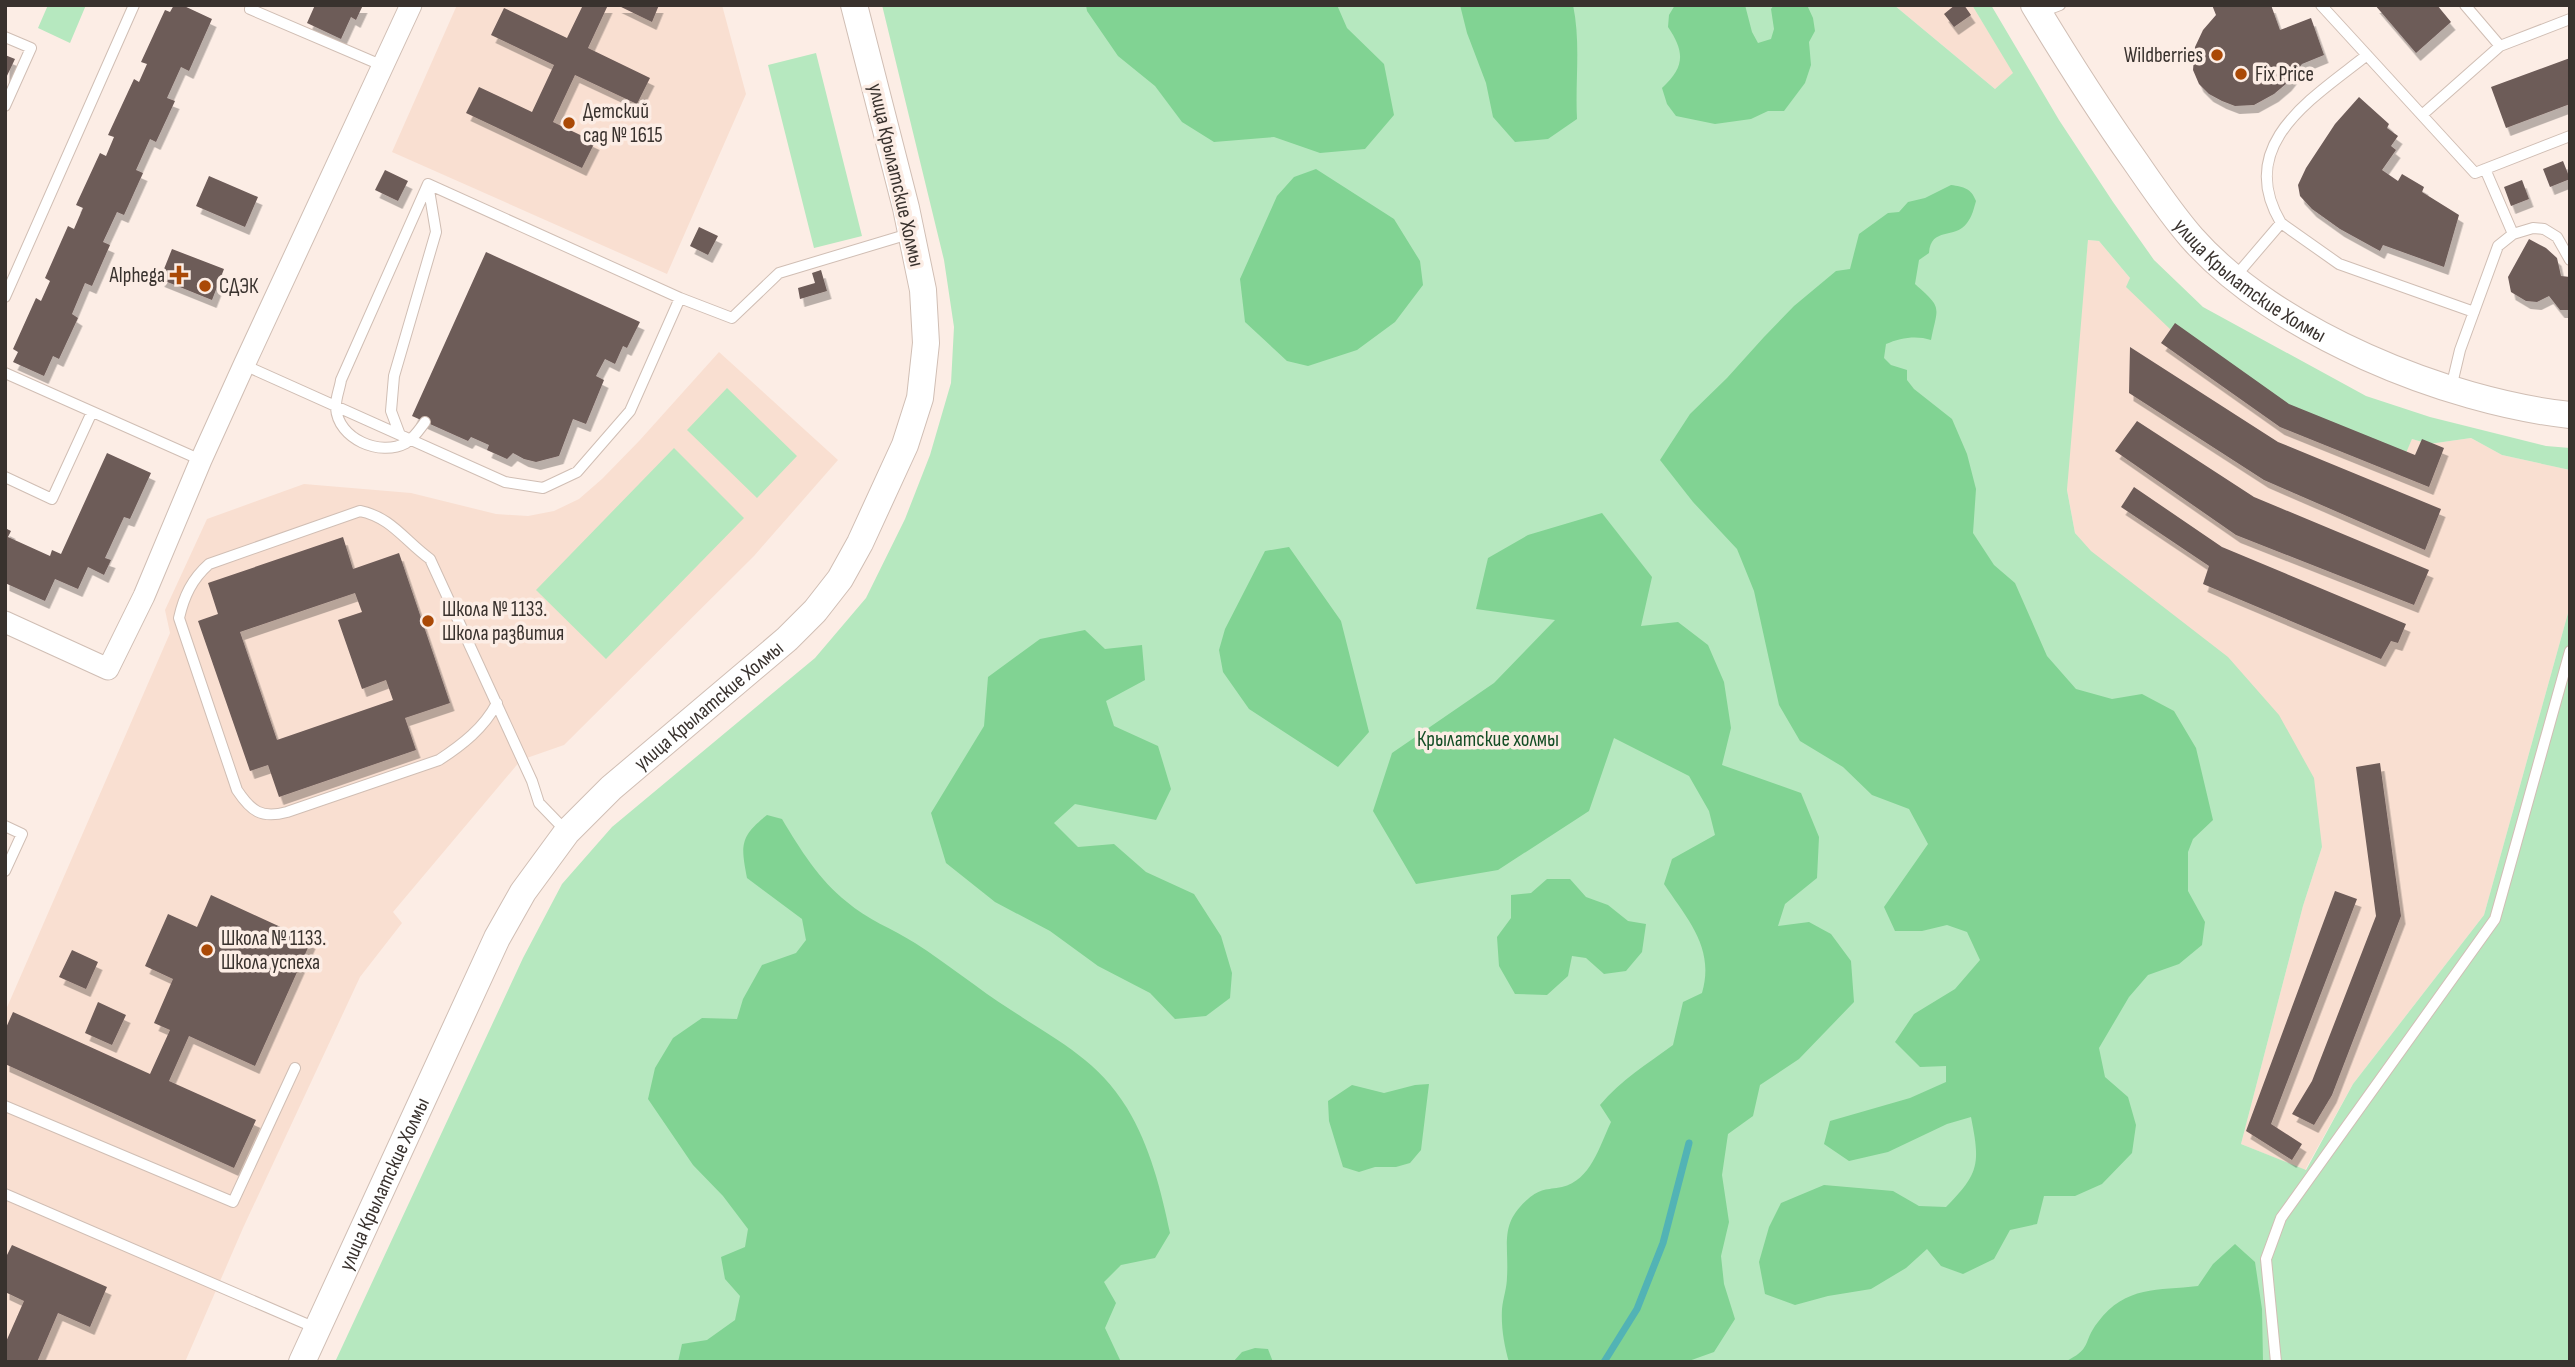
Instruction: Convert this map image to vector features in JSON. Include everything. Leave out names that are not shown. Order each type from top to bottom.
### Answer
[{"type":"street","points":[[5,622],[108,669],[144,596],[244,365],[411,5]]},
{"type":"street","name":"улица Крылатские Холмы","points":[[307,1360],[318,1329],[498,938],[523,892],[567,832],[611,788],[787,639],[815,611],[840,579],[878,508],[905,445],[920,397],[926,343],[923,290],[912,233],[854,5]]},
{"type":"street","name":"улица Крылатские Холмы","points":[[2044,8],[2100,111],[2192,238],[2234,278],[2290,316],[2385,364],[2450,390],[2519,408],[2570,415]]},
{"type":"lane","points":[[5,297],[134,5]]},
{"type":"lane","points":[[2321,5],[2475,173],[2570,136]]},
{"type":"lane","points":[[2465,5],[2500,46]]},
{"type":"lane","points":[[247,6],[381,65]]},
{"type":"lane","points":[[2421,115],[2500,46],[2570,19]]},
{"type":"lane","points":[[5,37],[31,48],[5,106]]},
{"type":"lane","points":[[2367,55],[2299,110],[2275,142],[2266,163],[2266,184],[2271,206],[2281,223],[2339,264],[2474,312]]},
{"type":"lane","points":[[2485,169],[2513,234]]},
{"type":"lane","points":[[429,184],[680,298],[732,318],[779,273],[912,233]]},
{"type":"lane","points":[[400,435],[391,411],[394,376],[436,232],[429,184]]},
{"type":"lane","points":[[425,422],[405,443],[380,447],[365,444],[351,436],[340,421],[336,407],[341,380],[429,184]]},
{"type":"lane","points":[[2234,278],[2281,223]]},
{"type":"lane","points":[[2450,390],[2460,351],[2498,246],[2513,234],[2533,228],[2544,229],[2557,237],[2570,260]]},
{"type":"lane","points":[[244,365],[505,482],[543,488],[577,472],[630,411],[680,298]]},
{"type":"lane","points":[[5,373],[201,460]]},
{"type":"lane","points":[[5,477],[52,499],[92,412]]},
{"type":"lane","points":[[497,703],[491,715],[461,746],[439,760],[287,812],[272,816],[261,814],[247,805],[237,790],[179,618],[182,604],[196,576],[209,564],[360,511],[374,514],[388,522],[416,549],[430,558],[497,703],[532,781],[539,803],[567,832]]},
{"type":"lane","points":[[2276,1362],[2266,1259],[2281,1218],[2495,919],[2570,651]]},
{"type":"lane","points":[[5,827],[22,834],[5,871]]},
{"type":"lane","points":[[5,1106],[233,1202],[295,1068]]},
{"type":"lane","points":[[5,1194],[318,1329]]},
{"type":"shaded area","name":"Детский сад № 1615","points":[[457,5],[722,5],[746,94],[667,274],[392,152]]},
{"type":"shaded area","points":[[1894,5],[1972,5],[2014,73],[1995,89]]},
{"type":"shaded area","points":[[2088,240],[2099,241],[2130,278],[2403,459],[2412,439],[2429,444],[2471,438],[2502,455],[2570,470],[2570,606],[2484,915],[2353,1084],[2305,1170],[2241,1144],[2303,906],[2322,847],[2075,533],[2067,490],[2068,450]]},
{"type":"shaded area","points":[[719,352],[838,460],[754,556],[564,745],[521,760],[393,912],[402,923],[360,977],[243,1228],[185,1362],[5,1362],[5,1012],[170,633],[165,610],[207,519],[304,484],[411,493],[496,514],[528,516],[554,511],[579,499],[602,479]]},
{"type":"green space","points":[[48,5],[86,5],[70,43],[38,28]]},
{"type":"green space","name":"Крылатские холмы","points":[[882,5],[1894,5],[1995,89],[2013,73],[1972,5],[1991,5],[2059,120],[2113,202],[2154,260],[2203,307],[2366,396],[2430,417],[2546,446],[2570,448],[2570,470],[2502,455],[2471,438],[2429,444],[2412,439],[2403,460],[2279,404],[2192,350],[2126,287],[2130,278],[2099,241],[2088,240],[2067,490],[2075,533],[2091,551],[2228,657],[2279,715],[2314,778],[2322,847],[2303,906],[2241,1144],[2306,1170],[2353,1084],[2484,915],[2570,606],[2570,1362],[335,1362],[523,958],[562,884],[612,827],[815,658],[866,598],[905,519],[930,455],[951,383],[954,327],[944,260]]},
{"type":"green space","points":[[1086,5],[1337,5],[1347,28],[1384,64],[1394,115],[1365,149],[1320,153],[1274,137],[1214,142],[1182,122],[1155,86],[1118,56],[1087,11]]},
{"type":"green space","points":[[1460,5],[1573,5],[1577,48],[1577,119],[1548,139],[1515,142],[1493,117],[1486,83],[1467,33]]},
{"type":"green space","points":[[1675,5],[1745,5],[1752,32],[1758,43],[1771,39],[1774,29],[1771,9],[1774,5],[1807,5],[1815,31],[1809,42],[1811,65],[1805,83],[1784,111],[1768,111],[1751,119],[1715,124],[1676,116],[1667,104],[1662,88],[1675,73],[1680,59],[1674,36],[1668,27],[1669,15]]},
{"type":"green space","points":[[816,53],[862,236],[814,248],[768,65]]},
{"type":"green space","points":[[1316,169],[1394,219],[1420,261],[1423,285],[1395,322],[1357,350],[1308,366],[1287,361],[1245,322],[1240,279],[1277,196],[1294,177]]},
{"type":"green space","points":[[1951,185],[1966,189],[1976,201],[1967,223],[1956,231],[1934,239],[1929,253],[1919,260],[1915,284],[1936,308],[1931,340],[1914,337],[1891,342],[1886,344],[1884,358],[1891,365],[1907,370],[1907,380],[1914,389],[1952,419],[1967,454],[1976,489],[1973,533],[1994,565],[2015,583],[2047,656],[2076,689],[2112,699],[2142,694],[2174,711],[2196,748],[2213,820],[2193,839],[2188,852],[2188,891],[2205,922],[2202,945],[2179,964],[2148,975],[2129,997],[2099,1048],[2105,1077],[2128,1097],[2136,1125],[2132,1153],[2102,1184],[2075,1196],[2044,1196],[2037,1224],[2010,1230],[1994,1259],[1963,1274],[1941,1266],[1927,1249],[1906,1268],[1871,1289],[1795,1305],[1765,1294],[1759,1262],[1769,1227],[1781,1203],[1824,1185],[1893,1191],[1919,1206],[1946,1207],[1971,1176],[1975,1167],[1976,1146],[1971,1117],[1947,1124],[1888,1152],[1849,1161],[1824,1144],[1830,1121],[1910,1098],[1946,1082],[1946,1066],[1920,1067],[1895,1042],[1914,1014],[1955,989],[1980,960],[1967,932],[1947,925],[1922,931],[1895,931],[1884,907],[1928,844],[1909,809],[1872,795],[1843,767],[1800,741],[1779,705],[1754,591],[1737,549],[1693,502],[1660,460],[1690,414],[1794,306],[1836,271],[1850,269],[1859,234],[1888,213],[1899,212],[1908,202],[1925,198]]},
{"type":"green space","points":[[727,388],[797,456],[757,498],[687,430]]},
{"type":"green space","points":[[674,448],[744,518],[606,659],[536,590]]},
{"type":"green space","points":[[1602,513],[1652,577],[1641,626],[1678,622],[1708,645],[1724,682],[1731,728],[1722,765],[1801,793],[1819,837],[1817,878],[1785,904],[1778,926],[1809,922],[1831,934],[1851,961],[1854,1002],[1799,1059],[1760,1085],[1753,1116],[1728,1134],[1722,1175],[1729,1222],[1721,1256],[1724,1284],[1735,1319],[1714,1352],[1686,1362],[1509,1362],[1502,1316],[1507,1281],[1509,1226],[1519,1208],[1533,1195],[1572,1183],[1587,1170],[1611,1122],[1600,1105],[1625,1080],[1673,1045],[1683,1002],[1702,993],[1705,962],[1702,948],[1690,922],[1664,884],[1672,859],[1715,835],[1709,811],[1689,776],[1614,738],[1589,811],[1498,870],[1416,884],[1373,811],[1392,753],[1494,683],[1555,620],[1476,609],[1488,558],[1528,535]]},
{"type":"green space","points":[[1289,547],[1341,621],[1369,732],[1338,767],[1249,709],[1223,672],[1219,650],[1225,629],[1265,551]]},
{"type":"green space","points":[[1085,630],[1105,649],[1142,645],[1145,680],[1106,701],[1114,726],[1158,746],[1171,789],[1156,820],[1075,804],[1054,823],[1078,847],[1114,844],[1146,872],[1194,894],[1221,936],[1232,973],[1230,998],[1206,1016],[1175,1019],[1150,993],[1098,966],[1050,931],[995,902],[946,863],[931,813],[984,726],[988,677],[1040,639]]},
{"type":"green space","points":[[767,815],[782,819],[819,874],[847,902],[927,951],[1075,1052],[1103,1076],[1127,1108],[1154,1169],[1170,1233],[1155,1258],[1121,1265],[1104,1282],[1116,1303],[1105,1328],[1121,1362],[678,1362],[682,1344],[707,1340],[735,1320],[740,1296],[725,1279],[721,1257],[745,1247],[748,1229],[723,1196],[693,1165],[648,1099],[655,1068],[673,1038],[702,1018],[737,1019],[743,999],[762,965],[796,953],[806,940],[802,919],[747,878],[744,843],[751,830]]},
{"type":"green space","points":[[1547,879],[1570,879],[1586,897],[1608,905],[1628,921],[1646,924],[1642,952],[1626,971],[1604,974],[1586,958],[1572,956],[1568,976],[1547,995],[1515,994],[1499,966],[1497,937],[1511,918],[1511,895],[1531,893]]},
{"type":"green space","points":[[1429,1084],[1421,1150],[1410,1163],[1396,1167],[1375,1167],[1359,1172],[1343,1167],[1329,1121],[1328,1101],[1352,1085],[1384,1093]]},
{"type":"green space","points":[[2235,1244],[2255,1262],[2262,1309],[2263,1362],[2064,1362],[2083,1349],[2098,1322],[2120,1301],[2144,1292],[2198,1286],[2213,1264]]},
{"type":"green space","points":[[1255,1348],[1268,1349],[1273,1362],[1233,1362],[1242,1352]]},
{"type":"building","points":[[174,5],[182,5],[212,19],[189,71],[181,67],[167,98],[175,101],[156,142],[150,139],[136,170],[143,173],[124,215],[117,212],[103,242],[110,245],[92,286],[85,283],[72,314],[78,318],[59,359],[53,356],[44,376],[13,362],[18,352],[13,349],[36,298],[41,301],[50,281],[45,278],[68,226],[74,229],[83,208],[76,205],[100,153],[106,156],[114,137],[108,135],[134,79],[139,82],[147,64],[141,62],[165,10],[170,12]]},
{"type":"building","points":[[315,5],[363,5],[356,20],[351,17],[341,39],[307,23]]},
{"type":"building","points":[[583,5],[608,5],[588,48],[650,78],[637,104],[575,75],[553,122],[595,142],[582,168],[466,113],[479,87],[532,112],[554,65],[491,35],[504,8],[567,38]]},
{"type":"building","points":[[617,5],[659,5],[652,22]]},
{"type":"building","points":[[1955,5],[1964,5],[1971,15],[1954,27],[1944,14]]},
{"type":"building","points":[[2212,5],[2271,5],[2280,30],[2311,18],[2324,55],[2302,64],[2287,83],[2254,105],[2235,106],[2222,101],[2199,84],[2193,70],[2195,47],[2203,30],[2216,15]]},
{"type":"building","points":[[2375,5],[2437,5],[2451,22],[2416,53]]},
{"type":"building","points":[[5,55],[15,59],[5,80]]},
{"type":"building","points":[[2570,58],[2570,104],[2506,128],[2491,87]]},
{"type":"building","points":[[2359,97],[2389,124],[2387,128],[2398,136],[2391,146],[2396,150],[2382,170],[2398,181],[2402,174],[2424,187],[2422,192],[2459,215],[2444,267],[2383,245],[2380,251],[2340,229],[2312,209],[2300,196],[2298,185],[2306,168],[2335,124]]},
{"type":"building","points":[[2563,161],[2570,179],[2550,187],[2543,169]]},
{"type":"building","points":[[385,170],[408,181],[398,201],[375,190]]},
{"type":"building","points":[[209,176],[258,197],[245,227],[196,206]]},
{"type":"building","points":[[2522,180],[2529,199],[2511,206],[2504,187]]},
{"type":"building","points":[[699,227],[718,236],[708,255],[690,246]]},
{"type":"building","points":[[2529,239],[2557,258],[2561,276],[2570,277],[2570,310],[2560,310],[2549,296],[2537,302],[2526,301],[2511,292],[2508,277]]},
{"type":"building","points":[[172,249],[224,269],[212,300],[160,279]]},
{"type":"building","points":[[486,252],[640,322],[627,348],[623,346],[615,364],[605,359],[596,376],[604,380],[586,424],[573,419],[559,456],[536,462],[513,453],[507,459],[487,450],[489,445],[471,437],[468,441],[412,416]]},
{"type":"building","points":[[821,270],[827,291],[800,299],[798,288],[815,283],[812,273]]},
{"type":"building","points":[[2175,323],[2289,404],[2415,455],[2422,439],[2444,448],[2429,487],[2280,427],[2161,343]]},
{"type":"building","points":[[2130,347],[2278,442],[2441,509],[2425,550],[2264,480],[2129,393]]},
{"type":"building","points":[[2137,421],[2254,497],[2429,570],[2414,605],[2236,535],[2115,451]]},
{"type":"building","points":[[107,453],[151,473],[130,519],[124,517],[105,558],[111,560],[104,575],[88,567],[78,589],[55,579],[45,601],[5,583],[5,528],[11,531],[8,537],[50,556],[52,550],[61,554]]},
{"type":"building","points":[[2134,487],[2222,547],[2406,624],[2398,643],[2391,641],[2381,659],[2203,584],[2209,566],[2121,507]]},
{"type":"building","points":[[343,537],[353,569],[399,553],[450,703],[405,718],[416,750],[279,797],[268,765],[250,771],[198,621],[218,614],[208,583]],"holes":[[[355,593],[362,612],[338,620],[362,689],[386,680],[393,700],[277,740],[240,632]]]},
{"type":"building","points":[[2380,763],[2401,916],[2332,1095],[2314,1125],[2292,1114],[2312,1081],[2376,916],[2356,767]]},
{"type":"building","points":[[2335,891],[2357,899],[2271,1124],[2302,1144],[2292,1160],[2246,1131]]},
{"type":"building","points":[[211,895],[311,941],[255,1066],[189,1036],[169,1081],[256,1120],[234,1168],[5,1064],[5,1030],[13,1012],[150,1074],[170,1030],[154,1023],[173,979],[145,966],[168,914],[197,927]]},
{"type":"building","points":[[72,950],[98,962],[86,989],[59,977]]},
{"type":"building","points":[[98,1002],[126,1015],[112,1045],[85,1033]]},
{"type":"building","points":[[12,1245],[107,1287],[90,1327],[58,1313],[37,1362],[5,1362],[5,1344],[24,1301],[5,1292],[5,1259]]},
{"type":"waterway","points":[[1604,1362],[1637,1309],[1663,1243],[1689,1143]]},
{"type":"place","name":"Wildberries","points":[[2217,55]]},
{"type":"place","name":"Fix Price","points":[[2241,74]]},
{"type":"place","name":"Детский сад № 1615","points":[[569,123]]},
{"type":"place","name":"Alphega","points":[[179,275]]},
{"type":"place","name":"СДЭК","points":[[205,286]]},
{"type":"place","name":"Школа № 1133. Школа развития","points":[[428,621]]},
{"type":"place","name":"Школа № 1133. Школа успеха","points":[[207,950]]}]
